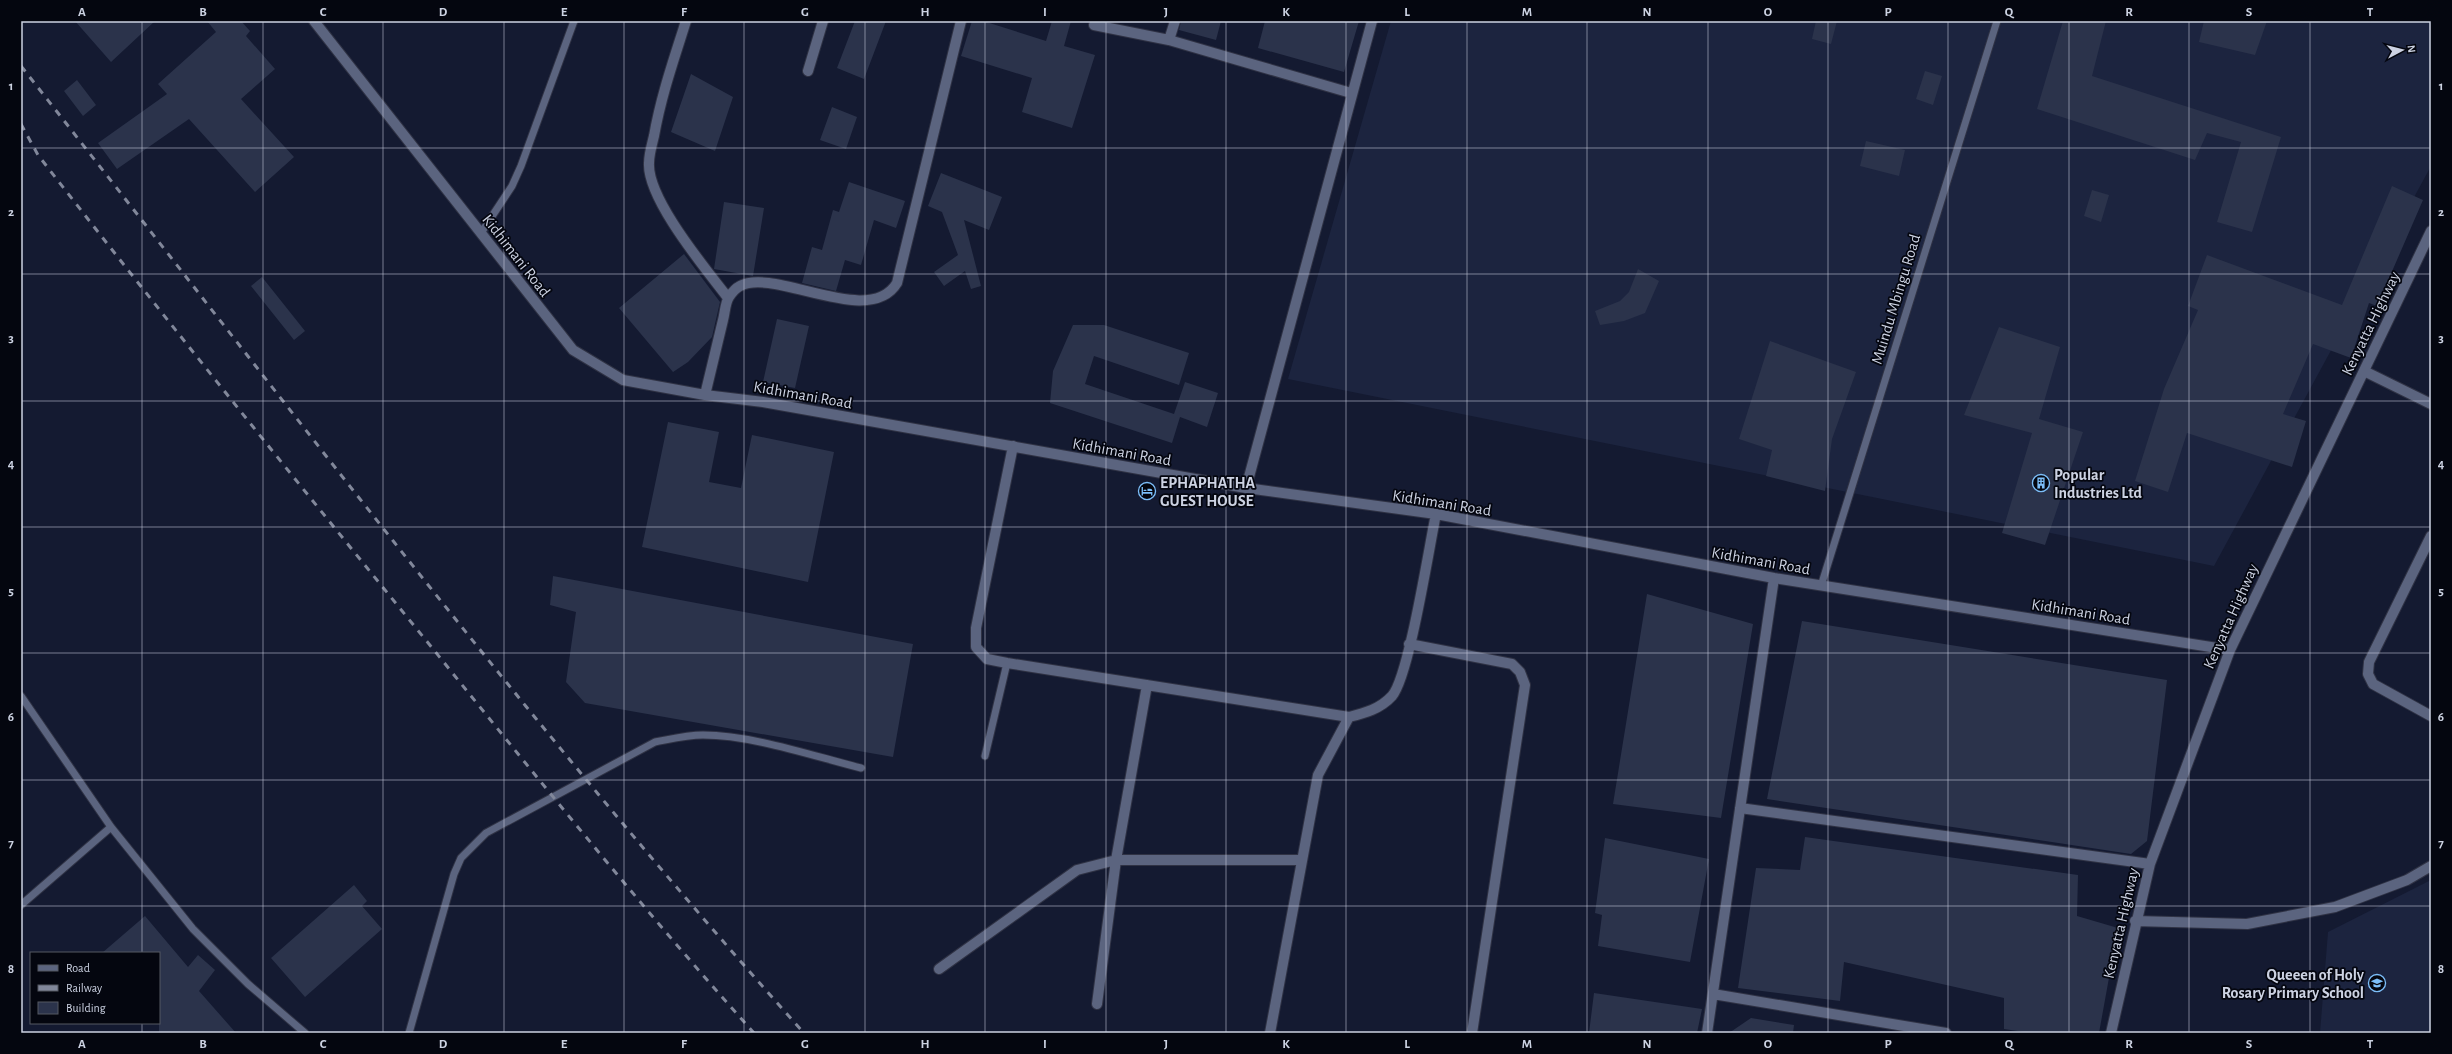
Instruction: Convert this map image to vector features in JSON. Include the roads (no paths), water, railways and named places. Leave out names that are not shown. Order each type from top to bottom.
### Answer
[{"type":"street","name":"Kidhimani Road","points":[[314,21],[573,350],[623,380],[705,395],[763,402],[1246,488],[1436,514],[1821,586],[2230,650]]},
{"type":"street","points":[[686,21],[660,105],[649,163],[652,180],[662,204],[691,249],[728,298]]},
{"type":"street","points":[[808,71],[823,21]]},
{"type":"street","points":[[705,395],[728,298],[740,286],[761,282],[846,300],[866,299],[887,294],[893,289],[897,283],[961,21]]},
{"type":"street","points":[[1169,40],[1175,21]]},
{"type":"street","points":[[1246,488],[1351,93],[1372,21]]},
{"type":"street","points":[[1094,25],[1169,40],[1351,93]]},
{"type":"street","name":"Kenyatta Highway","points":[[2111,1033],[2135,921],[2150,864],[2230,650],[2431,231]]},
{"type":"street","points":[[2364,371],[2431,404]]},
{"type":"street","points":[[1013,446],[976,628],[976,647],[987,659],[1007,663],[1349,717],[1372,711],[1393,696],[1404,670],[1436,514]]},
{"type":"street","points":[[2431,536],[2369,662],[2368,674],[2372,684],[2431,716]]},
{"type":"street","points":[[1707,1033],[1774,578]]},
{"type":"street","points":[[1409,644],[1512,664],[1520,672],[1525,685],[1472,1033]]},
{"type":"street","points":[[1097,1004],[1116,860],[1147,685]]},
{"type":"street","points":[[1270,1033],[1318,775],[1349,717]]},
{"type":"street","points":[[1740,808],[2150,864]]},
{"type":"street","points":[[939,969],[1077,870],[1116,860],[1302,860]]},
{"type":"street","points":[[2135,921],[2247,924],[2313,912],[2335,907],[2400,882],[2431,866]]},
{"type":"street","points":[[1713,994],[1946,1033]]},
{"type":"lane","points":[[481,233],[512,186],[521,166],[574,21]]},
{"type":"lane","name":"Muindu Mbingu Road","points":[[1821,586],[1996,21]]},
{"type":"lane","points":[[985,756],[1007,663]]},
{"type":"lane","points":[[21,696],[111,827],[193,929],[248,984],[305,1033]]},
{"type":"lane","points":[[410,1033],[454,874],[460,858],[486,833],[650,745],[678,737],[704,735],[740,738],[861,768]]},
{"type":"lane","points":[[21,905],[111,827]]},
{"type":"railway","points":[[21,66],[405,556],[502,677],[701,916],[804,1033]]},
{"type":"railway","points":[[21,124],[38,155],[281,462],[589,840],[670,937],[754,1033]]},
{"type":"place","name":"Popular Industries Ltd","points":[[2041,483]]},
{"type":"place","name":"EPHAPHATHA GUEST HOUSE","points":[[1147,491]]},
{"type":"place","name":"Queeen of Holy Rosary Primary School","points":[[2377,983]]}]
